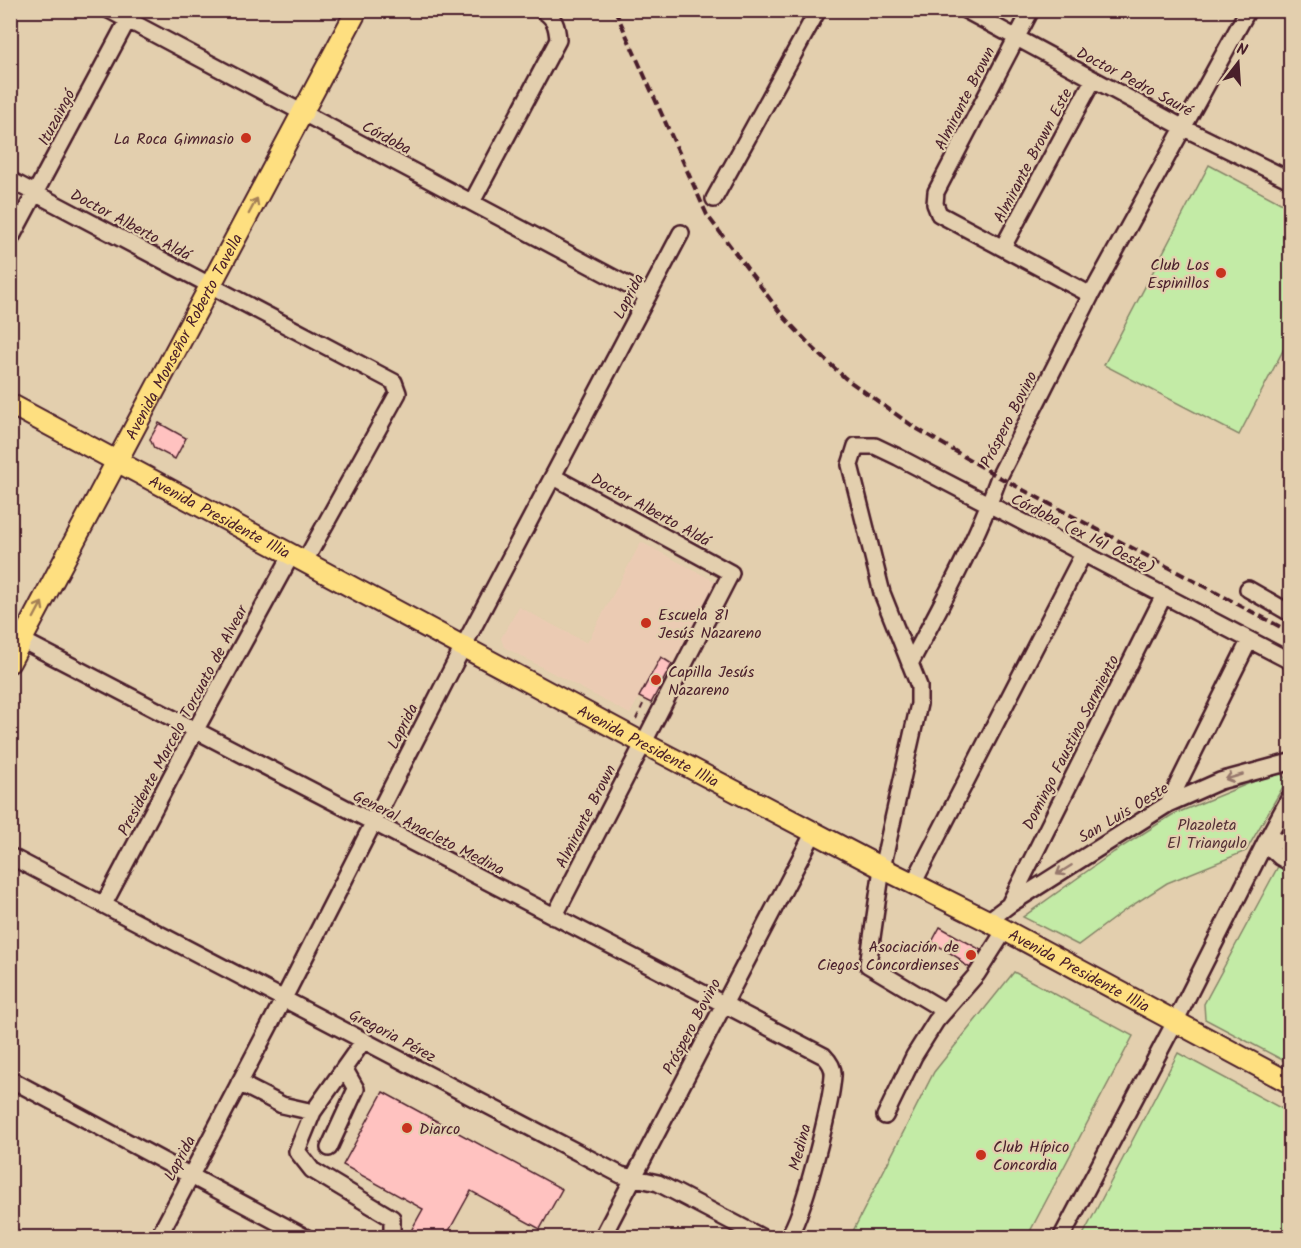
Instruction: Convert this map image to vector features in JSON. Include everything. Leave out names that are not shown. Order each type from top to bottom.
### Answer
[{"type":"main road","name":"Avenida Monseñor Roberto Tavella","points":[[10,662],[16,637],[117,462],[357,10]]},
{"type":"main road","name":"Avenida Presidente Illia","points":[[10,404],[635,739],[996,926],[1290,1083]]},
{"type":"street","name":"Córdoba","points":[[110,10],[130,15],[302,113],[648,296]]},
{"type":"street","points":[[472,202],[558,40],[556,23],[549,14],[542,10]]},
{"type":"street","points":[[714,199],[818,10]]},
{"type":"street","name":"Doctor Pedro Sauré","points":[[965,10],[1184,128],[1290,180]]},
{"type":"street","name":"Almirante Brown","points":[[1003,247],[939,214],[935,204],[936,192],[1031,10]]},
{"type":"street","name":"Próspero Bovino","points":[[910,664],[989,505],[999,477],[1091,295],[1248,10]]},
{"type":"street","name":"Ituzaingó","points":[[10,240],[130,15]]},
{"type":"street","name":"Almirante Brown Este","points":[[1003,247],[1093,80]]},
{"type":"street","name":"Doctor Alberto Aldá","points":[[10,180],[394,382]]},
{"type":"street","name":"Laprida","points":[[158,1238],[284,998],[463,647],[681,232]]},
{"type":"street","points":[[1003,247],[1091,295]]},
{"type":"street","name":"Presidente Marcelo Torcuato de Alvear","points":[[104,904],[195,731],[398,393],[394,382]]},
{"type":"street","name":"Córdoba (ex 141 Oeste)","points":[[910,664],[882,593],[852,476],[850,465],[856,446],[875,446],[1290,661]]},
{"type":"street","name":"Doctor Alberto Aldá","points":[[554,477],[731,573]]},
{"type":"street","points":[[913,884],[1083,554]]},
{"type":"street","name":"Almirante Brown","points":[[554,917],[635,739],[731,573]]},
{"type":"street","points":[[1248,589],[1290,613]]},
{"type":"street","name":"Domingo Faustino Sarmiento","points":[[1009,905],[1164,595]]},
{"type":"street","name":"General Anacleto Medina","points":[[16,637],[824,1056],[830,1062]]},
{"type":"street","points":[[1168,804],[1249,640]]},
{"type":"street","points":[[910,664],[919,686],[919,704],[882,868],[868,965],[945,1011]]},
{"type":"street","name":"San Luis Oeste","points":[[996,926],[1009,905],[1168,804],[1220,782],[1290,762]]},
{"type":"street","points":[[1061,1238],[1176,1022],[1290,797]]},
{"type":"street","name":"Próspero Bovino","points":[[602,1238],[814,832]]},
{"type":"street","points":[[1265,843],[1290,840]]},
{"type":"street","points":[[1265,843],[1290,863]]},
{"type":"street","name":"Gregoria Pérez","points":[[10,856],[621,1175],[658,1183],[763,1238]]},
{"type":"street","points":[[885,1116],[914,1056],[945,1011],[977,974],[996,926]]},
{"type":"street","points":[[364,1040],[314,1112],[297,1151],[312,1170],[392,1218],[392,1231],[389,1238]]},
{"type":"street","name":"Medina","points":[[787,1238],[792,1232],[799,1213],[824,1122],[833,1074],[830,1062]]},
{"type":"street","points":[[329,1148],[356,1089],[344,1068]]},
{"type":"street","points":[[10,1079],[307,1238]]},
{"type":"street","points":[[239,1083],[282,1105],[314,1112]]},
{"type":"path","points":[[635,739],[645,700]]},
{"type":"shaded area","name":"Escuela 81 Jesús Nazareno","points":[[641,542],[716,582],[672,664],[660,658],[630,714],[504,647],[501,638],[519,607],[587,643]]},
{"type":"green space","name":"Club Los Espinillos","points":[[1209,165],[1290,208],[1290,337],[1239,435],[1104,365]]},
{"type":"green space","name":"Plazoleta El Triangulo","points":[[1272,774],[1281,774],[1287,780],[1246,851],[1167,883],[1125,910],[1078,945],[1023,917],[1114,852],[1172,815]]},
{"type":"green space","points":[[1281,861],[1290,866],[1290,1064],[1205,1019],[1204,1004]]},
{"type":"green space","name":"Club Hípico Concordia","points":[[1014,972],[1133,1036],[1027,1237],[850,1237],[934,1072]]},
{"type":"green space","name":"Club Hípico Concordia","points":[[1178,1053],[1290,1113],[1290,1237],[1082,1237]]},
{"type":"building","points":[[159,423],[186,438],[175,459],[154,448],[150,439]]},
{"type":"building","name":"Capilla Jesús Nazareno","points":[[661,657],[672,664],[651,703],[639,697]]},
{"type":"building","points":[[940,927],[981,950],[970,968],[932,942]]},
{"type":"building","name":"Diarco","points":[[383,1092],[562,1189],[540,1229],[471,1191],[445,1238],[407,1238],[423,1209],[343,1165]]},
{"type":"railway","points":[[615,10],[707,215],[782,315],[845,378],[914,427],[999,477],[1290,632]]},
{"type":"place","name":"La Roca Gimnasio","points":[[246,138]]},
{"type":"place","name":"Club Los Espinillos","points":[[1221,273]]},
{"type":"place","name":"Escuela 81 Jesús Nazareno","points":[[646,623]]},
{"type":"place","name":"Capilla Jesús Nazareno","points":[[656,680]]},
{"type":"place","name":"Asociación de Ciegos Concordienses","points":[[971,955]]},
{"type":"place","name":"Diarco","points":[[407,1128]]},
{"type":"place","name":"Club Hípico Concordia","points":[[981,1155]]}]
